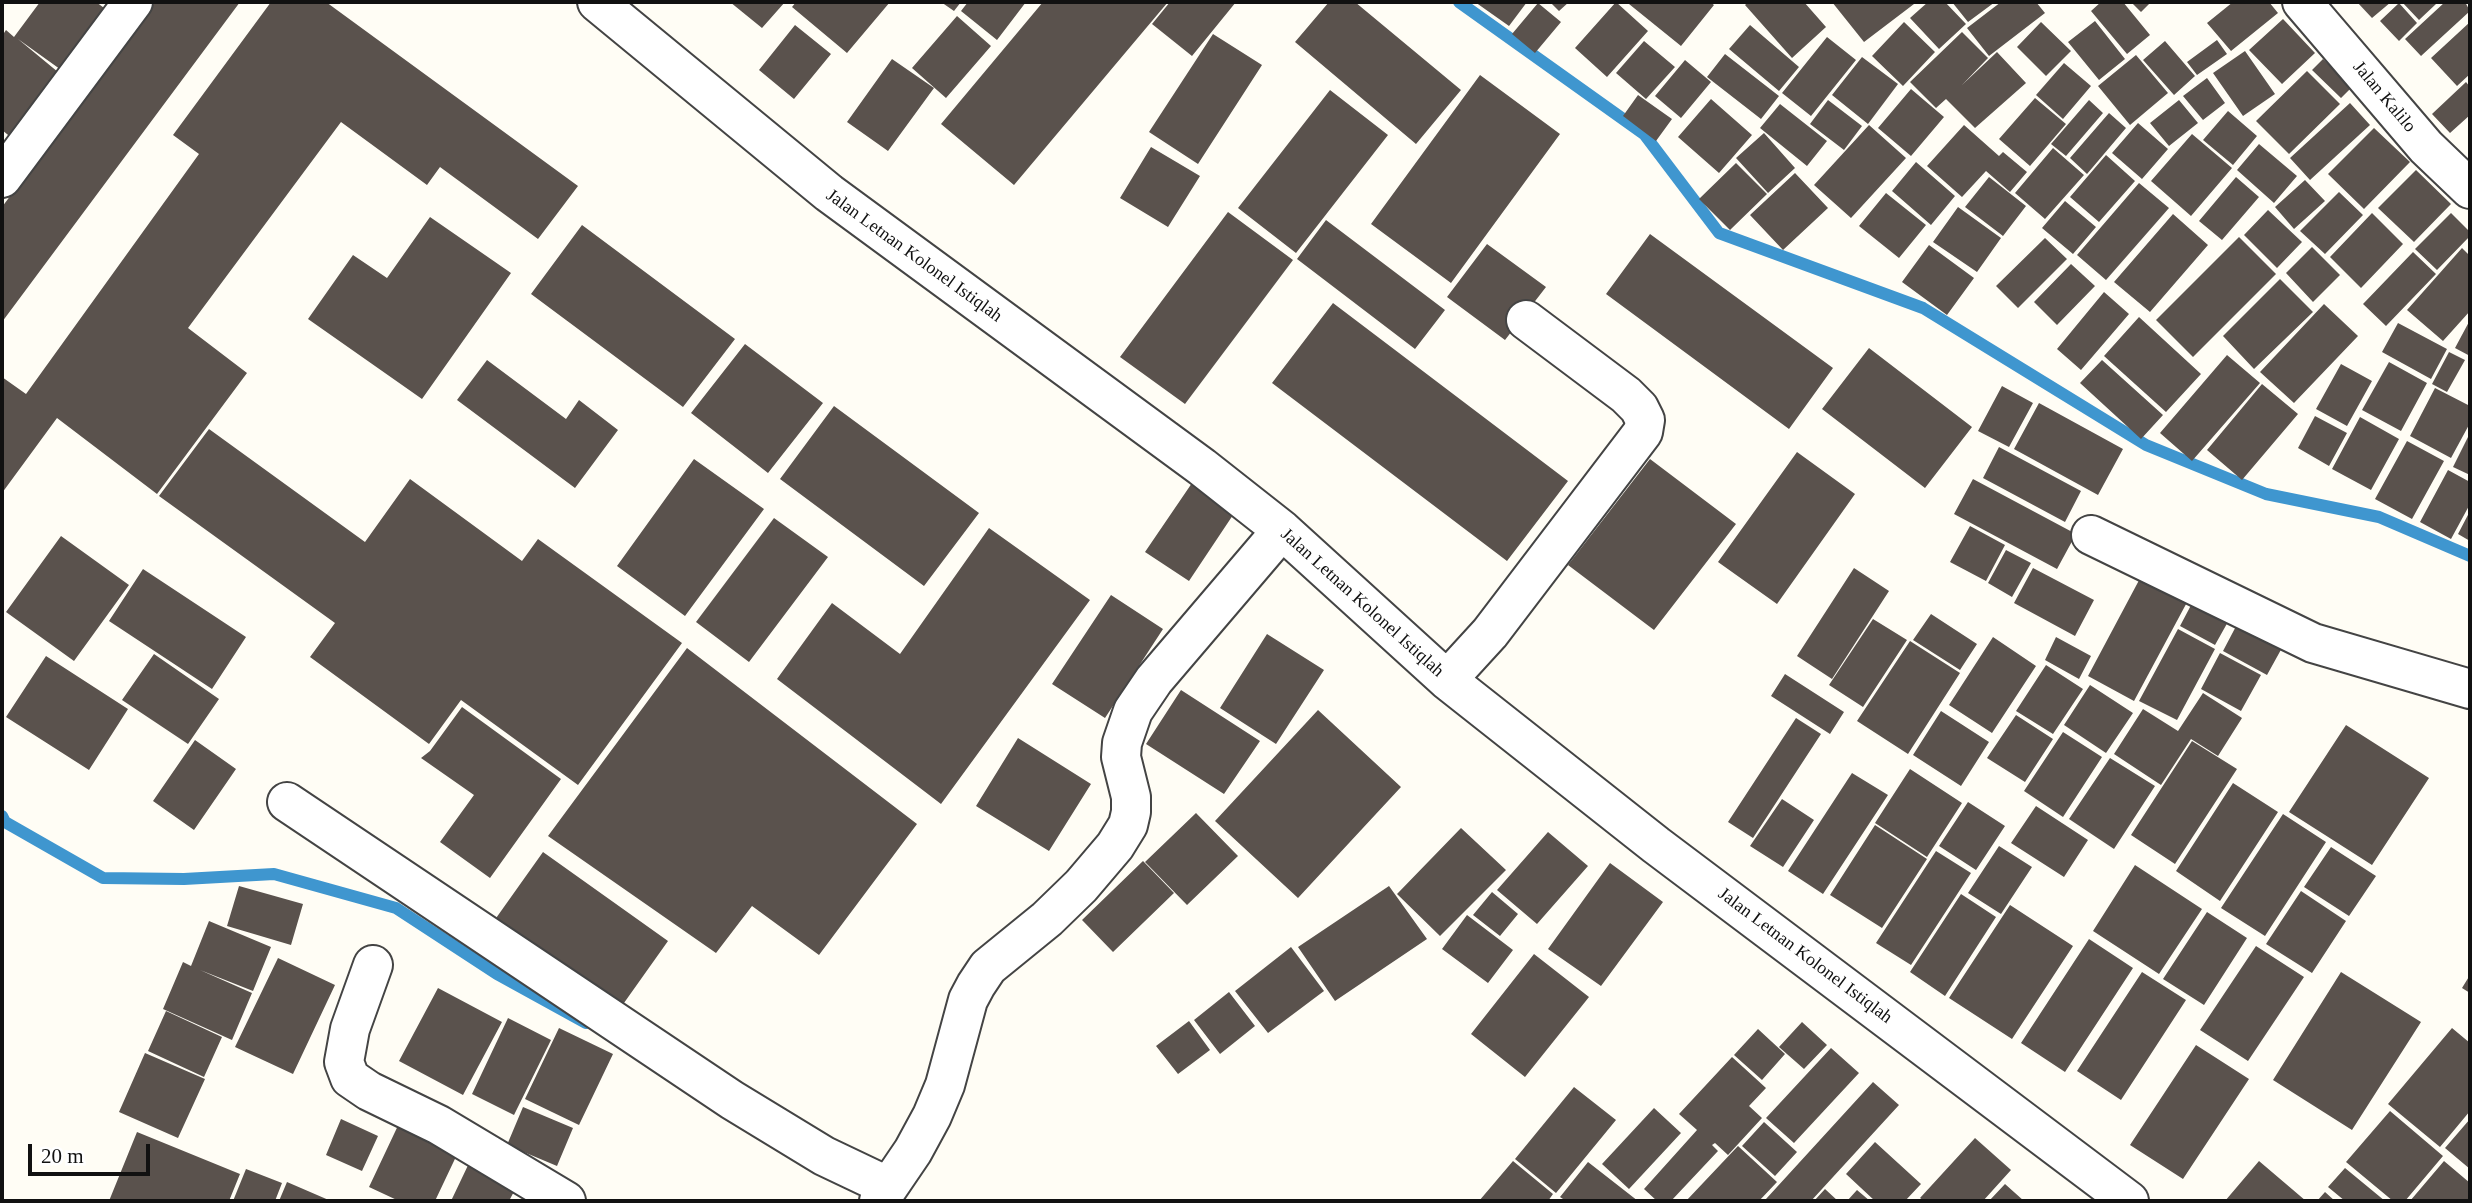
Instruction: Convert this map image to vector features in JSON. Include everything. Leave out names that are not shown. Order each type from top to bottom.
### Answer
[{"type":"street","points":[[2,178],[133,2]]},
{"type":"street","name":"Jalan Letnan Kolonel Istiqlah","points":[[597,2],[829,194],[1202,467],[1282,530],[1447,680],[1656,845],[2129,1201]]},
{"type":"street","name":"Jalan Kalilo","points":[[2302,2],[2426,146],[2470,189]]},
{"type":"street","points":[[1447,680],[1490,633],[1643,432],[1645,420],[1633,401],[1526,320]]},
{"type":"street","points":[[286,802],[732,1100],[884,1193],[913,1151],[936,1106],[945,1085],[968,1000],[975,985],[988,967],[1047,919],[1081,886],[1115,846],[1128,825],[1130,797],[1121,757],[1122,743],[1133,711],[1154,680],[1282,530]]},
{"type":"street","points":[[2091,535],[2313,643],[2470,689]]},
{"type":"street","points":[[373,965],[350,1029],[344,1062],[350,1078],[369,1091],[439,1125],[566,1201]]},
{"type":"building","points":[[40,2],[96,2],[115,16],[71,77],[18,39],[64,77],[13,139],[2,130],[2,36],[6,30],[14,37]]},
{"type":"building","points":[[155,2],[240,2],[2,322],[2,207]]},
{"type":"building","points":[[271,2],[326,2],[578,186],[538,239],[440,167],[427,185],[341,122],[188,328],[247,373],[157,494],[57,418],[2,493],[2,377],[26,394],[199,154],[173,135]]},
{"type":"building","points":[[730,2],[785,2],[762,28]]},
{"type":"building","points":[[796,2],[890,2],[847,53],[792,7]]},
{"type":"building","points":[[941,2],[961,2],[954,11]]},
{"type":"building","points":[[968,2],[1026,2],[997,40],[961,11]]},
{"type":"building","points":[[1043,2],[1168,2],[1014,185],[941,124]]},
{"type":"building","points":[[1170,2],[1236,2],[1192,56],[1152,24]]},
{"type":"building","points":[[1329,2],[1355,2],[1461,90],[1416,144],[1295,42]]},
{"type":"building","points":[[1475,2],[1527,2],[1509,26]]},
{"type":"building","points":[[1550,2],[1569,2],[1559,11]]},
{"type":"building","points":[[1616,2],[1648,31],[1607,77],[1575,48]]},
{"type":"building","points":[[1710,2],[1714,5],[1681,46],[1629,4]]},
{"type":"building","points":[[1748,2],[1804,2],[1826,27],[1792,58],[1745,5]]},
{"type":"building","points":[[1832,2],[1912,2],[1914,4],[1864,42]]},
{"type":"building","points":[[1928,2],[1945,2],[1966,24],[1939,49],[1910,18]]},
{"type":"building","points":[[1952,2],[1995,2],[1968,22]]},
{"type":"building","points":[[2001,2],[2036,2],[2045,13],[1989,56],[1967,28]]},
{"type":"building","points":[[2101,2],[2123,2],[2150,35],[2127,54],[2091,11]]},
{"type":"building","points":[[2131,2],[2151,2],[2141,12]]},
{"type":"building","points":[[2233,2],[2269,2],[2278,13],[2231,51],[2207,23]]},
{"type":"building","points":[[2357,2],[2391,2],[2372,18]]},
{"type":"building","points":[[2402,2],[2435,2],[2436,4],[2419,20]]},
{"type":"building","points":[[2445,2],[2465,2],[2470,11],[2421,56],[2405,39]]},
{"type":"building","points":[[1538,3],[1561,22],[1535,53],[1512,34]]},
{"type":"building","points":[[2399,3],[2417,23],[2399,41],[2380,21]]},
{"type":"building","points":[[957,16],[991,46],[946,98],[912,68]]},
{"type":"building","points":[[2283,19],[2315,53],[2282,84],[2249,50]]},
{"type":"building","points":[[2095,21],[2125,59],[2099,80],[2068,42]]},
{"type":"building","points":[[1904,22],[1935,52],[1903,86],[1872,56]]},
{"type":"building","points":[[2041,22],[2071,51],[2046,76],[2017,47]]},
{"type":"building","points":[[2470,22],[2470,74],[2457,86],[2431,58]]},
{"type":"building","points":[[795,25],[831,54],[794,99],[759,70]]},
{"type":"building","points":[[1750,25],[1799,67],[1779,91],[1729,49]]},
{"type":"building","points":[[1962,32],[1988,58],[1962,85],[1997,52],[2026,83],[1975,128],[1946,99],[1936,108],[1910,82]]},
{"type":"building","points":[[1213,34],[1262,65],[1198,164],[1149,132]]},
{"type":"building","points":[[1827,37],[1856,60],[1811,116],[1782,93]]},
{"type":"building","points":[[2217,40],[2227,54],[2197,75],[2187,62]]},
{"type":"building","points":[[1644,41],[1675,67],[1646,99],[1616,73]]},
{"type":"building","points":[[2165,41],[2195,76],[2174,95],[2143,60]]},
{"type":"building","points":[[2245,51],[2275,94],[2243,116],[2213,73]]},
{"type":"building","points":[[1725,54],[1779,96],[1761,119],[1707,77]]},
{"type":"building","points":[[2136,55],[2168,93],[2130,125],[2098,86]]},
{"type":"building","points":[[1862,57],[1898,84],[1868,124],[1832,95]]},
{"type":"building","points":[[892,59],[934,88],[888,151],[847,122]]},
{"type":"building","points":[[2323,59],[2352,87],[2341,98],[2312,70]]},
{"type":"building","points":[[1685,60],[1711,82],[1681,118],[1655,96]]},
{"type":"building","points":[[2064,63],[2091,86],[2063,119],[2036,95]]},
{"type":"building","points":[[2307,71],[2340,104],[2289,154],[2256,121]]},
{"type":"building","points":[[1480,75],[1560,134],[1451,283],[1371,224]]},
{"type":"building","points":[[2207,78],[2225,103],[2203,120],[2183,96]]},
{"type":"building","points":[[2466,82],[2470,87],[2470,115],[2450,133],[2432,114]]},
{"type":"building","points":[[1911,89],[1944,117],[1911,156],[1878,128]]},
{"type":"building","points":[[1330,90],[1388,135],[1296,253],[1238,208]]},
{"type":"building","points":[[1638,95],[1672,119],[1656,141],[1623,116]]},
{"type":"building","points":[[2035,98],[2066,124],[2030,166],[1999,139]]},
{"type":"building","points":[[1711,99],[1752,135],[1719,173],[1678,137]]},
{"type":"building","points":[[1828,100],[1862,126],[1844,150],[1810,124]]},
{"type":"building","points":[[2089,100],[2103,113],[2066,156],[2051,144]]},
{"type":"building","points":[[2179,100],[2198,123],[2169,146],[2150,123]]},
{"type":"building","points":[[2350,103],[2370,125],[2310,180],[2290,158]]},
{"type":"building","points":[[1780,104],[1827,141],[1807,166],[1760,128]]},
{"type":"building","points":[[2228,111],[2257,136],[2233,165],[2203,140]]},
{"type":"building","points":[[2109,113],[2126,128],[2087,174],[2070,158]]},
{"type":"building","points":[[2138,123],[2168,149],[2142,179],[2112,153]]},
{"type":"building","points":[[1869,125],[1906,158],[1851,218],[1814,185]]},
{"type":"building","points":[[1964,125],[1999,156],[2003,152],[2027,172],[2010,192],[1986,171],[1962,197],[1927,166]]},
{"type":"building","points":[[2374,128],[2410,162],[2364,209],[2328,174]]},
{"type":"building","points":[[1764,133],[1795,168],[1768,193],[1736,158]]},
{"type":"building","points":[[2192,134],[2232,168],[2191,216],[2151,181]]},
{"type":"building","points":[[2259,144],[2297,176],[2274,203],[2237,170]]},
{"type":"building","points":[[1151,147],[1200,176],[1168,227],[1120,198]]},
{"type":"building","points":[[2053,148],[2084,175],[2045,219],[2015,193]]},
{"type":"building","points":[[2106,155],[2135,181],[2099,222],[2070,197]]},
{"type":"building","points":[[1916,162],[1955,196],[1931,225],[1892,191]]},
{"type":"building","points":[[1736,163],[1767,194],[1730,230],[1699,199]]},
{"type":"building","points":[[2416,170],[2451,204],[2414,242],[2378,208]]},
{"type":"building","points":[[1795,173],[1828,208],[1783,250],[1750,215]]},
{"type":"building","points":[[1989,177],[2026,206],[2003,236],[1965,207]]},
{"type":"building","points":[[2236,177],[2259,197],[2222,240],[2199,221]]},
{"type":"building","points":[[2305,180],[2325,201],[2294,229],[2275,207]]},
{"type":"building","points":[[2139,183],[2169,208],[2106,280],[2077,255]]},
{"type":"building","points":[[2339,192],[2363,215],[2325,254],[2300,231]]},
{"type":"building","points":[[1886,193],[1926,225],[1899,258],[1859,226]]},
{"type":"building","points":[[2065,201],[2096,227],[2073,254],[2042,228]]},
{"type":"building","points":[[1958,207],[2001,238],[1977,272],[1933,242]]},
{"type":"building","points":[[2268,210],[2302,242],[2277,268],[2244,235]]},
{"type":"building","points":[[1228,212],[1293,260],[1185,404],[1120,357]]},
{"type":"building","points":[[2372,213],[2403,244],[2361,288],[2330,257]]},
{"type":"building","points":[[2451,213],[2470,232],[2470,236],[2437,270],[2415,249]]},
{"type":"building","points":[[2173,214],[2208,245],[2150,312],[2114,282]]},
{"type":"building","points":[[430,217],[511,273],[422,399],[308,319],[353,255],[387,278]]},
{"type":"building","points":[[1326,220],[1445,310],[1415,349],[1297,259]]},
{"type":"building","points":[[582,225],[735,339],[683,407],[531,294]]},
{"type":"building","points":[[1650,234],[1833,368],[1789,429],[1606,294]]},
{"type":"building","points":[[2239,237],[2276,274],[2193,357],[2156,320]]},
{"type":"building","points":[[2045,238],[2067,259],[2018,308],[1996,286]]},
{"type":"building","points":[[1487,244],[1546,287],[1505,340],[1447,297]]},
{"type":"building","points":[[1929,245],[1974,278],[1947,315],[1902,282]]},
{"type":"building","points":[[2312,247],[2340,275],[2313,302],[2286,273]]},
{"type":"building","points":[[2462,248],[2470,256],[2470,311],[2443,341],[2407,310]]},
{"type":"building","points":[[2413,252],[2436,274],[2386,326],[2363,304]]},
{"type":"building","points":[[2071,264],[2095,286],[2057,325],[2034,302]]},
{"type":"building","points":[[2280,279],[2313,312],[2254,369],[2223,336]]},
{"type":"building","points":[[2104,292],[2129,314],[2081,370],[2057,349]]},
{"type":"building","points":[[1333,303],[1568,481],[1507,561],[1272,383]]},
{"type":"building","points":[[2324,304],[2358,336],[2294,403],[2260,372]]},
{"type":"building","points":[[2139,317],[2201,374],[2166,412],[2104,356]]},
{"type":"building","points":[[2470,320],[2470,356],[2455,348]]},
{"type":"building","points":[[2398,323],[2447,349],[2431,379],[2382,352]]},
{"type":"building","points":[[745,344],[823,403],[768,473],[691,413]]},
{"type":"building","points":[[1869,348],[1972,427],[1925,488],[1822,409]]},
{"type":"building","points":[[2449,352],[2465,360],[2447,392],[2432,384]]},
{"type":"building","points":[[2227,355],[2260,383],[2192,461],[2160,433]]},
{"type":"building","points":[[487,360],[566,419],[579,400],[618,430],[575,488],[457,400]]},
{"type":"building","points":[[2102,360],[2163,415],[2141,439],[2080,383]]},
{"type":"building","points":[[2389,362],[2427,383],[2401,431],[2362,410]]},
{"type":"building","points":[[2341,364],[2372,381],[2347,426],[2316,409]]},
{"type":"building","points":[[2262,384],[2298,414],[2242,480],[2207,450]]},
{"type":"building","points":[[2002,386],[2033,403],[2009,447],[1978,431]]},
{"type":"building","points":[[2435,388],[2470,406],[2470,423],[2451,458],[2410,436]]},
{"type":"building","points":[[2039,403],[2123,449],[2098,495],[2014,449]]},
{"type":"building","points":[[834,406],[979,513],[924,586],[780,479]]},
{"type":"building","points":[[2315,416],[2347,433],[2329,466],[2298,448]]},
{"type":"building","points":[[2360,417],[2399,439],[2371,490],[2332,469]]},
{"type":"building","points":[[209,429],[365,542],[410,479],[522,561],[538,539],[682,643],[578,785],[461,700],[429,744],[310,657],[335,623],[159,496]]},
{"type":"building","points":[[2470,433],[2470,475],[2453,467]]},
{"type":"building","points":[[2407,441],[2444,461],[2412,519],[2375,499]]},
{"type":"building","points":[[1999,447],[2081,491],[2065,522],[1983,478]]},
{"type":"building","points":[[1797,452],[1855,494],[1777,604],[1718,562]]},
{"type":"building","points":[[694,459],[764,509],[685,616],[617,566]]},
{"type":"building","points":[[1650,459],[1736,524],[1654,630],[1568,565]]},
{"type":"building","points":[[2448,470],[2470,482],[2470,504],[2451,539],[2420,522]]},
{"type":"building","points":[[1973,479],[2076,534],[2057,569],[1954,514]]},
{"type":"building","points":[[1192,483],[1235,512],[1189,581],[1145,552]]},
{"type":"building","points":[[2470,511],[2470,541],[2458,534]]},
{"type":"building","points":[[774,518],[828,557],[749,662],[696,622]]},
{"type":"building","points":[[1970,526],[2005,545],[1986,581],[1950,562]]},
{"type":"building","points":[[989,528],[1090,600],[941,804],[777,679],[832,603],[900,654]]},
{"type":"building","points":[[61,536],[129,585],[74,661],[6,612]]},
{"type":"building","points":[[2006,550],[2031,563],[2012,597],[1988,583]]},
{"type":"building","points":[[1854,568],[1889,591],[1832,679],[1797,656]]},
{"type":"building","points":[[2033,568],[2094,600],[2075,636],[2014,603]]},
{"type":"building","points":[[143,569],[246,637],[212,689],[109,621]]},
{"type":"building","points":[[2145,569],[2192,593],[2134,701],[2088,676]]},
{"type":"building","points":[[2198,592],[2234,611],[2215,645],[2180,626]]},
{"type":"building","points":[[1111,595],[1163,629],[1105,718],[1052,684]]},
{"type":"building","points":[[2243,613],[2288,637],[2267,675],[2223,651]]},
{"type":"building","points":[[1931,614],[1977,644],[1960,670],[1913,640]]},
{"type":"building","points":[[1873,619],[1907,640],[1863,707],[1829,685]]},
{"type":"building","points":[[2178,629],[2215,649],[2177,720],[2139,701]]},
{"type":"building","points":[[1267,634],[1324,670],[1276,744],[1220,708]]},
{"type":"building","points":[[1993,637],[2036,666],[1992,733],[1949,705]]},
{"type":"building","points":[[2056,637],[2091,656],[2079,679],[2045,660]]},
{"type":"building","points":[[1910,641],[1960,673],[1908,754],[1857,721]]},
{"type":"building","points":[[687,648],[917,824],[819,955],[752,906],[716,953],[548,836]]},
{"type":"building","points":[[2220,653],[2261,675],[2241,711],[2201,689]]},
{"type":"building","points":[[154,654],[219,699],[188,744],[122,700]]},
{"type":"building","points":[[46,656],[128,709],[89,770],[6,717]]},
{"type":"building","points":[[2046,665],[2083,689],[2053,734],[2016,711]]},
{"type":"building","points":[[1785,674],[1844,712],[1830,734],[1771,696]]},
{"type":"building","points":[[2090,685],[2133,713],[2106,753],[2064,725]]},
{"type":"building","points":[[1181,690],[1260,741],[1224,794],[1146,744]]},
{"type":"building","points":[[2203,693],[2242,718],[2218,756],[2191,739],[2161,785],[2114,754],[2143,709],[2178,731]]},
{"type":"building","points":[[462,707],[561,779],[490,878],[440,842],[474,795],[421,758],[430,751]]},
{"type":"building","points":[[1318,710],[1401,787],[1298,898],[1215,821]]},
{"type":"building","points":[[1941,711],[1989,742],[1961,786],[1913,755]]},
{"type":"building","points":[[2016,715],[2053,739],[2025,782],[1987,758]]},
{"type":"building","points":[[1796,718],[1821,734],[1753,838],[1728,822]]},
{"type":"building","points":[[2346,725],[2429,778],[2372,865],[2289,812]]},
{"type":"building","points":[[2063,732],[2102,757],[2063,817],[2024,791]]},
{"type":"building","points":[[1018,738],[1091,784],[1049,851],[976,806]]},
{"type":"building","points":[[195,740],[236,769],[194,830],[153,801]]},
{"type":"building","points":[[2192,741],[2237,769],[2175,864],[2131,835]]},
{"type":"building","points":[[2110,758],[2155,786],[2114,849],[2069,819]]},
{"type":"building","points":[[1910,769],[1962,803],[1927,857],[1875,823]]},
{"type":"building","points":[[1852,773],[1888,795],[1823,894],[1788,871]]},
{"type":"building","points":[[2233,783],[2278,812],[2220,901],[2176,871]]},
{"type":"building","points":[[1782,799],[1814,820],[1783,867],[1750,846]]},
{"type":"building","points":[[1968,802],[2005,826],[1976,870],[1939,846]]},
{"type":"building","points":[[2036,806],[2088,840],[2064,877],[2011,843]]},
{"type":"building","points":[[1196,813],[1238,856],[1187,905],[1145,862]]},
{"type":"building","points":[[2283,814],[2326,842],[2265,936],[2221,908]]},
{"type":"building","points":[[1875,825],[1927,859],[1882,928],[1830,895]]},
{"type":"building","points":[[1461,828],[1506,870],[1440,936],[1397,894]]},
{"type":"building","points":[[1548,832],[1588,866],[1537,924],[1497,890]]},
{"type":"building","points":[[1999,846],[2032,867],[2001,914],[1968,893]]},
{"type":"building","points":[[2331,847],[2376,876],[2349,916],[2304,887]]},
{"type":"building","points":[[1936,851],[1971,873],[1911,965],[1876,943]]},
{"type":"building","points":[[543,852],[668,941],[614,1017],[489,928]]},
{"type":"building","points":[[1143,861],[1174,893],[1113,952],[1082,920]]},
{"type":"building","points":[[1610,863],[1663,902],[1601,986],[1548,949]]},
{"type":"building","points":[[2135,865],[2202,909],[2159,974],[2093,931]]},
{"type":"building","points":[[239,886],[303,904],[291,945],[227,926]]},
{"type":"building","points":[[1389,886],[1427,939],[1335,1001],[1298,947]]},
{"type":"building","points":[[2301,891],[2346,921],[2312,973],[2266,944]]},
{"type":"building","points":[[1492,892],[1518,914],[1500,936],[1473,915]]},
{"type":"building","points":[[1961,894],[1996,917],[1945,996],[1910,972]]},
{"type":"building","points":[[2010,905],[2073,946],[2012,1039],[1949,998]]},
{"type":"building","points":[[2207,912],[2247,938],[2204,1005],[2163,979]]},
{"type":"building","points":[[1467,915],[1513,950],[1488,983],[1442,949]]},
{"type":"building","points":[[209,921],[271,947],[253,991],[200,970],[252,993],[232,1040],[163,1009],[183,962],[191,966]]},
{"type":"building","points":[[2089,939],[2133,968],[2065,1072],[2021,1043]]},
{"type":"building","points":[[2256,946],[2304,977],[2248,1061],[2200,1030]]},
{"type":"building","points":[[1291,947],[1324,991],[1268,1033],[1235,991]]},
{"type":"building","points":[[1534,954],[1589,997],[1525,1077],[1471,1034]]},
{"type":"building","points":[[278,958],[335,985],[293,1074],[235,1047]]},
{"type":"building","points":[[2142,972],[2186,1000],[2121,1100],[2077,1071]]},
{"type":"building","points":[[2341,972],[2421,1022],[2352,1130],[2273,1080]]},
{"type":"building","points":[[2470,975],[2470,993],[2462,988]]},
{"type":"building","points":[[438,988],[502,1022],[463,1095],[399,1061]]},
{"type":"building","points":[[1229,992],[1255,1026],[1220,1054],[1194,1020]]},
{"type":"building","points":[[166,1011],[222,1037],[204,1077],[148,1051]]},
{"type":"building","points":[[508,1018],[551,1040],[514,1115],[472,1094]]},
{"type":"building","points":[[1189,1021],[1210,1050],[1178,1074],[1156,1046]]},
{"type":"building","points":[[1802,1022],[1827,1045],[1804,1069],[1779,1047]]},
{"type":"building","points":[[559,1028],[613,1054],[579,1125],[525,1099]]},
{"type":"building","points":[[2452,1028],[2470,1043],[2470,1111],[2440,1147],[2388,1104]]},
{"type":"building","points":[[1758,1029],[1785,1054],[1762,1080],[1734,1055]]},
{"type":"building","points":[[2196,1045],[2249,1079],[2183,1179],[2130,1145]]},
{"type":"building","points":[[1831,1048],[1859,1073],[1794,1143],[1766,1118]]},
{"type":"building","points":[[145,1053],[205,1079],[178,1138],[119,1112]]},
{"type":"building","points":[[1732,1057],[1766,1088],[1749,1106],[1762,1118],[1728,1155],[1715,1143],[1712,1145],[1718,1151],[1671,1201],[1657,1201],[1644,1189],[1697,1130],[1679,1114]]},
{"type":"building","points":[[1873,1082],[1899,1105],[1811,1201],[1766,1199]]},
{"type":"building","points":[[1574,1087],[1616,1120],[1556,1193],[1515,1159]]},
{"type":"building","points":[[523,1107],[573,1128],[557,1166],[507,1145]]},
{"type":"building","points":[[1654,1108],[1681,1133],[1629,1189],[1602,1164]]},
{"type":"building","points":[[2390,1111],[2443,1156],[2405,1201],[2393,1201],[2346,1162]]},
{"type":"building","points":[[403,1115],[462,1144],[435,1201],[399,1201],[369,1187]]},
{"type":"building","points":[[341,1119],[378,1136],[362,1171],[326,1155]]},
{"type":"building","points":[[2470,1119],[2470,1169],[2445,1148]]},
{"type":"building","points":[[1764,1122],[1797,1152],[1775,1176],[1742,1146]]},
{"type":"building","points":[[137,1132],[240,1174],[229,1201],[109,1201]]},
{"type":"building","points":[[1975,1138],[2011,1170],[1983,1201],[1924,1201],[1920,1198]]},
{"type":"building","points":[[1875,1142],[1921,1184],[1905,1201],[1875,1201],[1846,1174]]},
{"type":"building","points":[[1738,1146],[1777,1182],[1759,1201],[1686,1201]]},
{"type":"building","points":[[471,1159],[519,1182],[509,1201],[451,1201]]},
{"type":"building","points":[[1513,1161],[1553,1194],[1548,1201],[1479,1201]]},
{"type":"building","points":[[2259,1161],[2306,1201],[2225,1201]]},
{"type":"building","points":[[2444,1161],[2470,1183],[2470,1201],[2410,1201]]},
{"type":"building","points":[[1588,1162],[1638,1201],[1566,1201],[1560,1197]]},
{"type":"building","points":[[2345,1168],[2385,1201],[2345,1201],[2328,1187]]},
{"type":"building","points":[[246,1169],[282,1183],[275,1201],[233,1201]]},
{"type":"building","points":[[287,1182],[331,1201],[279,1201]]},
{"type":"building","points":[[2005,1184],[2024,1201],[1989,1201]]},
{"type":"building","points":[[1825,1189],[1838,1201],[1814,1201]]},
{"type":"building","points":[[1857,1190],[1870,1201],[1847,1201]]},
{"type":"building","points":[[2325,1192],[2335,1201],[2317,1201]]},
{"type":"waterway","points":[[1459,2],[1644,134],[1719,233],[1923,308],[2146,445],[2266,494],[2379,517],[2470,556]]},
{"type":"waterway","points":[[2,816],[5,822],[103,878],[184,879],[274,874],[396,908],[497,974],[586,1023]]}]
